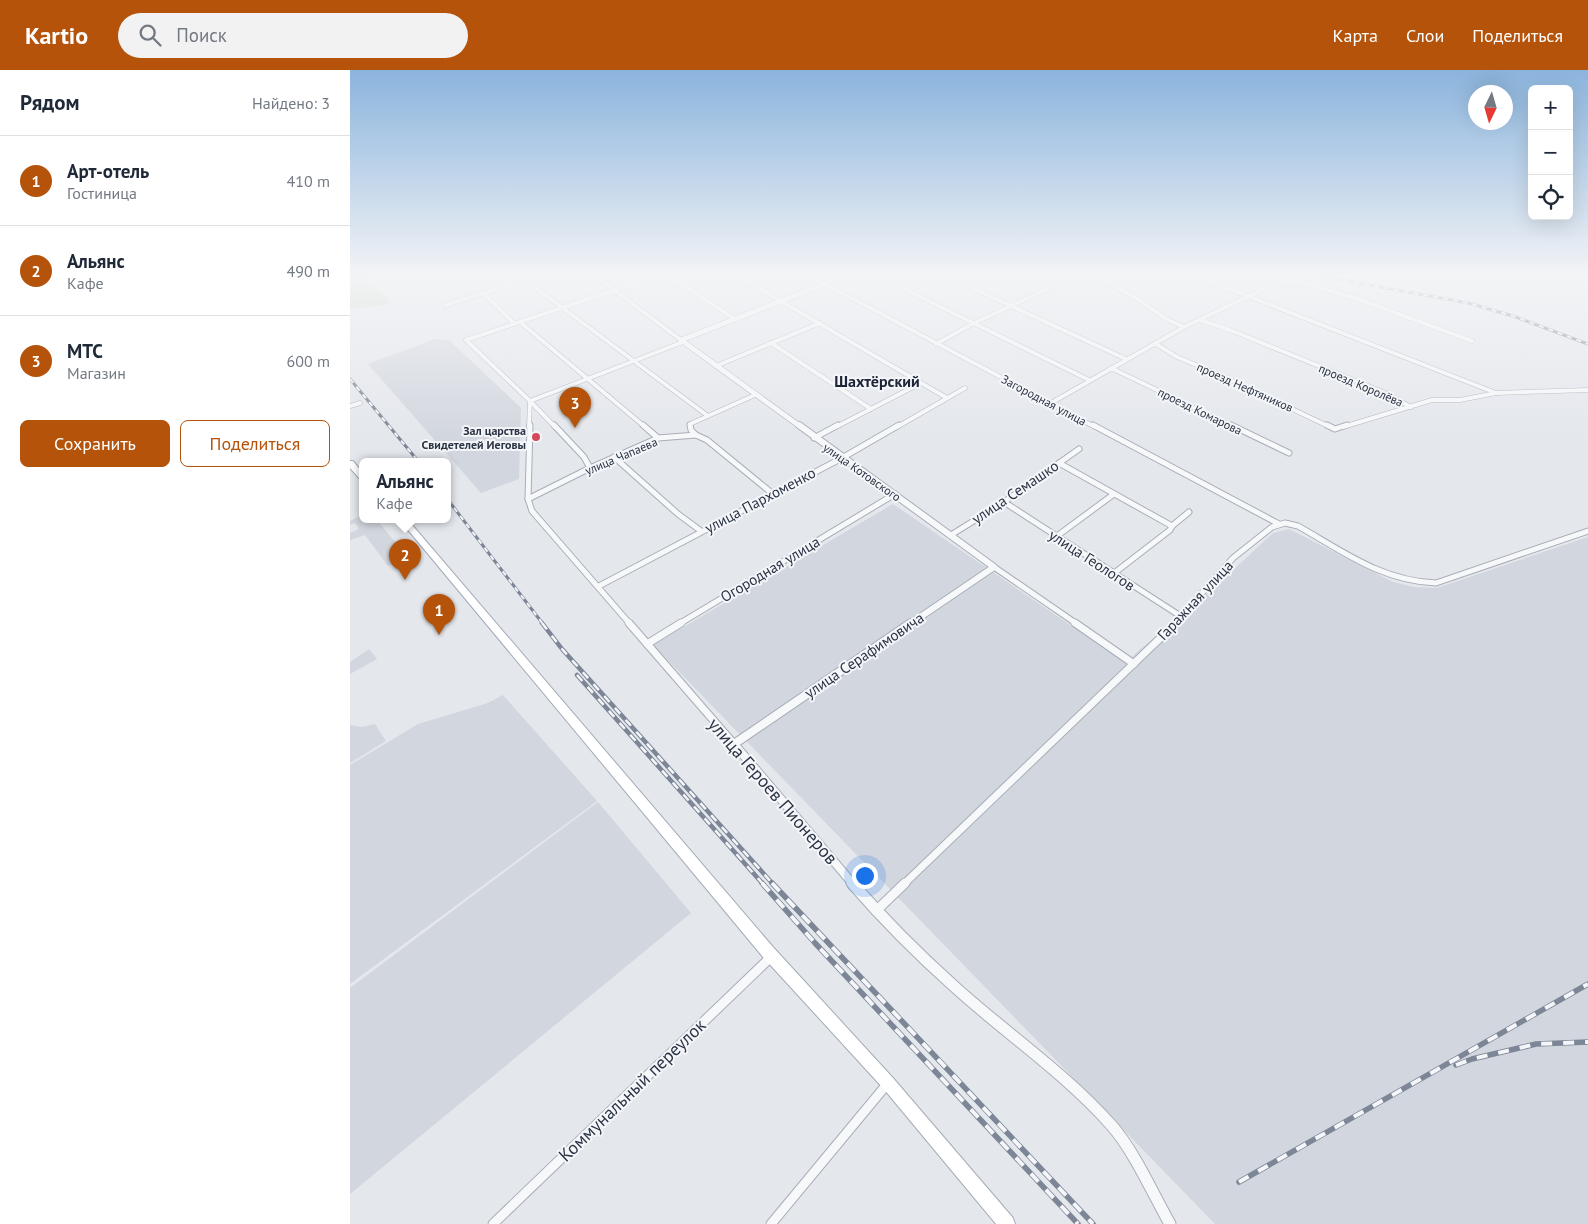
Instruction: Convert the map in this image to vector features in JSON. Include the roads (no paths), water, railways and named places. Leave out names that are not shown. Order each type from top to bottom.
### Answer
[{"type":"main road","points":[[350,463],[359,473]]},
{"type":"main road","points":[[406,523],[772,956],[888,1083],[1007,1224]]},
{"type":"street","points":[[500,329],[466,340],[584,456],[590,468]]},
{"type":"street","points":[[528,329],[658,438]]},
{"type":"street","points":[[593,329],[708,416]]},
{"type":"street","name":"улица Котовского","points":[[666,329],[994,567],[1134,664]]},
{"type":"street","points":[[530,401],[636,361],[711,329]]},
{"type":"street","points":[[716,366],[806,329]]},
{"type":"street","points":[[830,329],[947,398]]},
{"type":"street","name":"Загородная улица","points":[[908,329],[1279,524]]},
{"type":"street","points":[[936,344],[963,329]]},
{"type":"street","points":[[982,329],[1089,380]]},
{"type":"street","points":[[1060,329],[1126,359]]},
{"type":"street","points":[[1050,404],[1181,329]]},
{"type":"street","name":"проезд Королёва","points":[[1223,329],[1383,392],[1411,407]]},
{"type":"street","points":[[1331,329],[1496,393]]},
{"type":"street","points":[[1439,329],[1472,341]]},
{"type":"street","points":[[771,344],[871,409]]},
{"type":"street","name":"проезд Нефтяников","points":[[1156,344],[1177,357],[1218,374],[1335,429],[1411,407]]},
{"type":"street","name":"проезд Комарова","points":[[1111,368],[1289,453]]},
{"type":"street","points":[[814,438],[921,383]]},
{"type":"street","name":"улица Пархоменко","points":[[599,586],[842,458],[965,388]]},
{"type":"street","points":[[1411,407],[1432,400],[1460,400],[1496,393],[1588,390]]},
{"type":"street","points":[[755,395],[690,424],[691,430],[773,494]]},
{"type":"street","points":[[528,499],[530,401]]},
{"type":"street","points":[[350,406],[360,403]]},
{"type":"street","name":"улица Чапаева","points":[[528,499],[590,468],[658,438],[696,435]]},
{"type":"street","name":"улица Семашко","points":[[951,534],[1004,502],[1079,449]]},
{"type":"street","points":[[614,457],[678,516],[701,531]]},
{"type":"street","points":[[1060,463],[1172,526]]},
{"type":"street","name":"Огородная улица","points":[[647,644],[895,494]]},
{"type":"street","points":[[1057,536],[1114,494]]},
{"type":"street","name":"улица Героев Пионеров","points":[[528,499],[532,511],[542,524],[599,586],[876,911],[956,988],[1066,1081],[1107,1121],[1129,1151],[1170,1224]]},
{"type":"street","name":"улица Геологов","points":[[1004,502],[1182,617]]},
{"type":"street","points":[[1113,574],[1162,536],[1189,512]]},
{"type":"street","points":[[1279,524],[1298,526],[1389,576],[1424,584],[1436,583],[1588,531]]},
{"type":"street","name":"Гаражная улица","points":[[876,911],[1182,617],[1234,558],[1265,531],[1279,524]]},
{"type":"street","name":"улица Серафимовича","points":[[734,744],[994,567]]},
{"type":"street","name":"Коммунальный переулок","points":[[493,1224],[772,956]]},
{"type":"street","points":[[771,1224],[888,1083]]},
{"type":"railway","points":[[1547,329],[1588,344]]},
{"type":"railway","points":[[350,379],[416,458]]},
{"type":"railway","points":[[451,504],[543,624]]},
{"type":"railway","points":[[542,623],[562,649],[773,884]]},
{"type":"railway","points":[[577,675],[763,884]]},
{"type":"railway","points":[[762,883],[815,943],[1078,1224]]},
{"type":"railway","points":[[772,883],[1093,1224]]},
{"type":"railway","points":[[1239,1182],[1588,984]]},
{"type":"railway","points":[[1456,1065],[1472,1059],[1536,1044],[1588,1042]]},
{"type":"place","name":"МТС","points":[[575,428]]},
{"type":"place","name":"Зал царства Свидетелей Иеговы","points":[[536,437]]},
{"type":"place","name":"Альянс","points":[[405,580]]},
{"type":"place","name":"Арт-отель","points":[[439,635]]},
{"type":"district","name":"Шахтёрский","points":[[877,381]]}]
